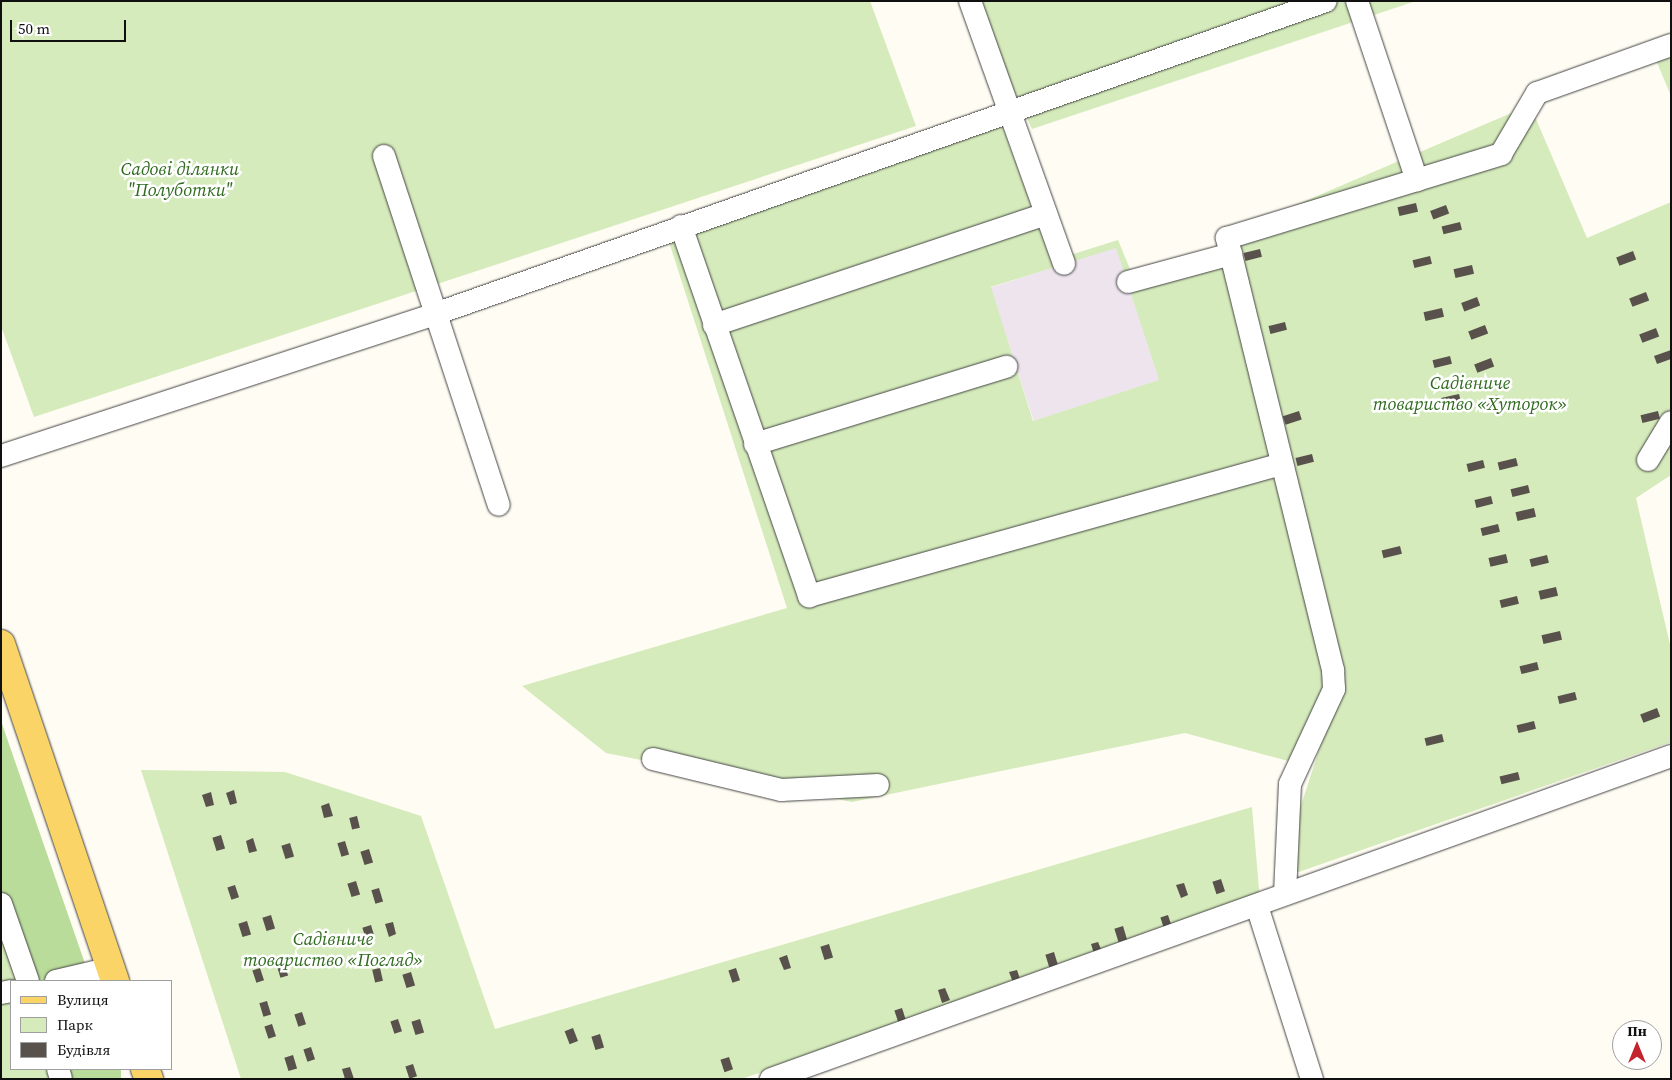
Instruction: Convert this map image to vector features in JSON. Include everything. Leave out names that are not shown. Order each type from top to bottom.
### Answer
[{"type":"main road","points":[[1,644],[113,975]]},
{"type":"street","points":[[970,1],[1008,114],[1064,264]]},
{"type":"street","points":[[1,456],[435,314],[1326,1]]},
{"type":"street","points":[[1357,1],[1417,180]]},
{"type":"street","points":[[1285,894],[1290,784],[1334,689],[1333,670],[1226,238],[1501,154],[1537,93],[1671,45]]},
{"type":"street","points":[[384,156],[499,504]]},
{"type":"street","points":[[714,325],[1046,214]]},
{"type":"street","points":[[681,226],[809,596],[1281,464]]},
{"type":"street","points":[[1128,282],[1231,254]]},
{"type":"street","points":[[755,444],[1006,367]]},
{"type":"street","points":[[1648,460],[1671,422]]},
{"type":"street","points":[[771,1079],[1671,756]]},
{"type":"street","points":[[653,759],[781,790],[878,785]]},
{"type":"street","points":[[1,904],[28,980]]},
{"type":"street","points":[[1257,906],[1312,1079]]},
{"type":"street","points":[[66,980],[113,975]]},
{"type":"shaded area","points":[[1116,247],[1159,380],[1034,421],[990,288]]},
{"type":"green space","name":"Садові ділянки \"Полуботки\"","points":[[1,1],[870,1],[916,126],[34,417],[1,326]]},
{"type":"green space","points":[[982,1],[1416,1],[1032,129],[1010,82]]},
{"type":"green space","points":[[1671,46],[1671,96],[1653,53]]},
{"type":"green space","name":"Садівниче товариство «Хуторок»","points":[[1530,105],[1587,238],[1671,202],[1671,475],[1636,498],[1671,649],[1671,742],[1293,874],[1292,833],[1339,689],[1228,234]]},
{"type":"green space","points":[[1001,122],[1051,261],[1118,240],[1132,274],[1225,256],[1326,686],[1288,761],[1185,733],[852,802],[606,753],[522,686],[787,608],[668,239]],"holes":[[[1116,248],[1159,380],[1033,421],[991,287]]]},
{"type":"green space","points":[[1,721],[91,980],[23,980],[1,911]]},
{"type":"green space","name":"Садівниче товариство «Погляд»","points":[[141,770],[285,772],[421,816],[495,1029],[1252,807],[1260,901],[1042,981],[741,1079],[241,1079]]},
{"type":"green space","points":[[1,911],[23,980],[10,980],[10,1070],[50,1070],[53,1079],[1,1079]]},
{"type":"green space","points":[[50,1070],[121,1070],[121,1079],[50,1079]]},
{"type":"building","points":[[1416,203],[1418,212],[1400,216],[1397,207]]},
{"type":"building","points":[[1446,205],[1449,213],[1433,219],[1430,211]]},
{"type":"building","points":[[1460,222],[1462,230],[1443,234],[1442,227]]},
{"type":"building","points":[[1260,249],[1262,257],[1245,261],[1244,253]]},
{"type":"building","points":[[1633,251],[1636,259],[1619,266],[1616,257]]},
{"type":"building","points":[[1430,256],[1432,264],[1414,268],[1413,260]]},
{"type":"building","points":[[1472,265],[1474,274],[1456,278],[1453,269]]},
{"type":"building","points":[[1646,292],[1649,300],[1632,307],[1629,298]]},
{"type":"building","points":[[1477,297],[1480,305],[1464,311],[1461,303]]},
{"type":"building","points":[[1442,308],[1444,317],[1426,321],[1423,312]]},
{"type":"building","points":[[1285,322],[1287,330],[1270,334],[1269,326]]},
{"type":"building","points":[[1485,325],[1488,333],[1471,340],[1468,331]]},
{"type":"building","points":[[1656,328],[1659,336],[1642,343],[1639,334]]},
{"type":"building","points":[[1671,350],[1671,359],[1657,364],[1654,356]]},
{"type":"building","points":[[1450,356],[1452,364],[1434,368],[1433,360]]},
{"type":"building","points":[[1491,358],[1494,366],[1477,373],[1474,364]]},
{"type":"building","points":[[1459,394],[1461,402],[1444,407],[1441,398]]},
{"type":"building","points":[[1497,395],[1500,403],[1484,409],[1481,401]]},
{"type":"building","points":[[1299,411],[1302,420],[1286,425],[1283,416]]},
{"type":"building","points":[[1658,411],[1660,419],[1642,423],[1641,415]]},
{"type":"building","points":[[1312,454],[1314,462],[1297,466],[1296,458]]},
{"type":"building","points":[[1516,458],[1518,466],[1499,470],[1498,463]]},
{"type":"building","points":[[1483,460],[1485,468],[1468,472],[1467,464]]},
{"type":"building","points":[[1528,485],[1530,493],[1512,497],[1511,489]]},
{"type":"building","points":[[1491,496],[1493,504],[1476,508],[1475,500]]},
{"type":"building","points":[[1534,508],[1536,517],[1518,521],[1515,512]]},
{"type":"building","points":[[1498,524],[1500,532],[1482,536],[1481,528]]},
{"type":"building","points":[[1400,546],[1402,554],[1383,558],[1382,551]]},
{"type":"building","points":[[1506,554],[1508,563],[1490,567],[1488,558]]},
{"type":"building","points":[[1547,555],[1549,563],[1531,567],[1530,559]]},
{"type":"building","points":[[1556,587],[1558,596],[1540,600],[1538,591]]},
{"type":"building","points":[[1517,596],[1519,604],[1501,608],[1500,600]]},
{"type":"building","points":[[1560,631],[1562,640],[1544,644],[1541,635]]},
{"type":"building","points":[[1537,662],[1539,670],[1521,674],[1520,666]]},
{"type":"building","points":[[1575,692],[1577,700],[1559,704],[1558,696]]},
{"type":"building","points":[[1657,708],[1660,716],[1643,723],[1640,714]]},
{"type":"building","points":[[1534,721],[1536,729],[1518,733],[1517,725]]},
{"type":"building","points":[[1442,734],[1444,742],[1426,746],[1425,738]]},
{"type":"building","points":[[1518,772],[1520,780],[1501,784],[1500,777]]},
{"type":"building","points":[[234,790],[237,803],[230,805],[226,793]]},
{"type":"building","points":[[211,792],[214,805],[206,807],[202,795]]},
{"type":"building","points":[[329,803],[333,816],[324,818],[321,806]]},
{"type":"building","points":[[357,816],[360,828],[352,830],[349,818]]},
{"type":"building","points":[[221,835],[225,848],[216,851],[212,838]]},
{"type":"building","points":[[253,838],[257,851],[249,853],[246,841]]},
{"type":"building","points":[[345,841],[349,854],[341,857],[337,843]]},
{"type":"building","points":[[290,843],[294,856],[285,859],[281,846]]},
{"type":"building","points":[[369,849],[373,862],[364,865],[360,852]]},
{"type":"building","points":[[1221,879],[1225,891],[1216,894],[1212,882]]},
{"type":"building","points":[[356,881],[360,894],[351,897],[347,884]]},
{"type":"building","points":[[1184,883],[1188,895],[1181,898],[1176,885]]},
{"type":"building","points":[[235,885],[239,897],[231,900],[227,887]]},
{"type":"building","points":[[379,888],[383,901],[375,904],[371,890]]},
{"type":"building","points":[[271,915],[275,928],[266,931],[262,918]]},
{"type":"building","points":[[1168,915],[1172,927],[1164,930],[1160,917]]},
{"type":"building","points":[[247,921],[251,934],[242,937],[238,924]]},
{"type":"building","points":[[393,922],[396,934],[389,937],[385,924]]},
{"type":"building","points":[[371,925],[375,938],[366,941],[362,928]]},
{"type":"building","points":[[1123,926],[1127,939],[1118,942],[1114,929]]},
{"type":"building","points":[[1098,942],[1103,954],[1095,957],[1091,944]]},
{"type":"building","points":[[829,944],[833,957],[824,960],[820,947]]},
{"type":"building","points":[[1054,952],[1058,965],[1049,968],[1045,955]]},
{"type":"building","points":[[787,955],[791,968],[784,970],[779,958]]},
{"type":"building","points":[[284,962],[288,975],[280,978],[276,964]]},
{"type":"building","points":[[260,968],[264,980],[256,983],[252,970]]},
{"type":"building","points":[[380,968],[383,981],[375,982],[372,970]]},
{"type":"building","points":[[736,968],[740,980],[732,983],[728,970]]},
{"type":"building","points":[[1017,970],[1021,982],[1014,985],[1009,972]]},
{"type":"building","points":[[411,972],[415,985],[406,988],[402,975]]},
{"type":"building","points":[[945,988],[950,1000],[942,1003],[938,990]]},
{"type":"building","points":[[267,1001],[271,1014],[263,1017],[259,1003]]},
{"type":"building","points":[[902,1008],[906,1020],[898,1023],[894,1010]]},
{"type":"building","points":[[302,1012],[306,1024],[298,1027],[294,1014]]},
{"type":"building","points":[[398,1019],[402,1031],[394,1034],[390,1021]]},
{"type":"building","points":[[420,1019],[424,1032],[415,1035],[411,1022]]},
{"type":"building","points":[[272,1024],[276,1036],[268,1039],[264,1026]]},
{"type":"building","points":[[573,1028],[578,1041],[570,1044],[565,1031]]},
{"type":"building","points":[[600,1034],[604,1047],[595,1050],[591,1037]]},
{"type":"building","points":[[311,1047],[315,1059],[307,1062],[303,1049]]},
{"type":"building","points":[[293,1055],[297,1068],[288,1071],[284,1058]]},
{"type":"building","points":[[729,1057],[733,1069],[724,1072],[720,1060]]},
{"type":"building","points":[[413,1064],[417,1076],[409,1079],[405,1066]]},
{"type":"building","points":[[350,1067],[354,1079],[345,1079],[342,1069]]}]
